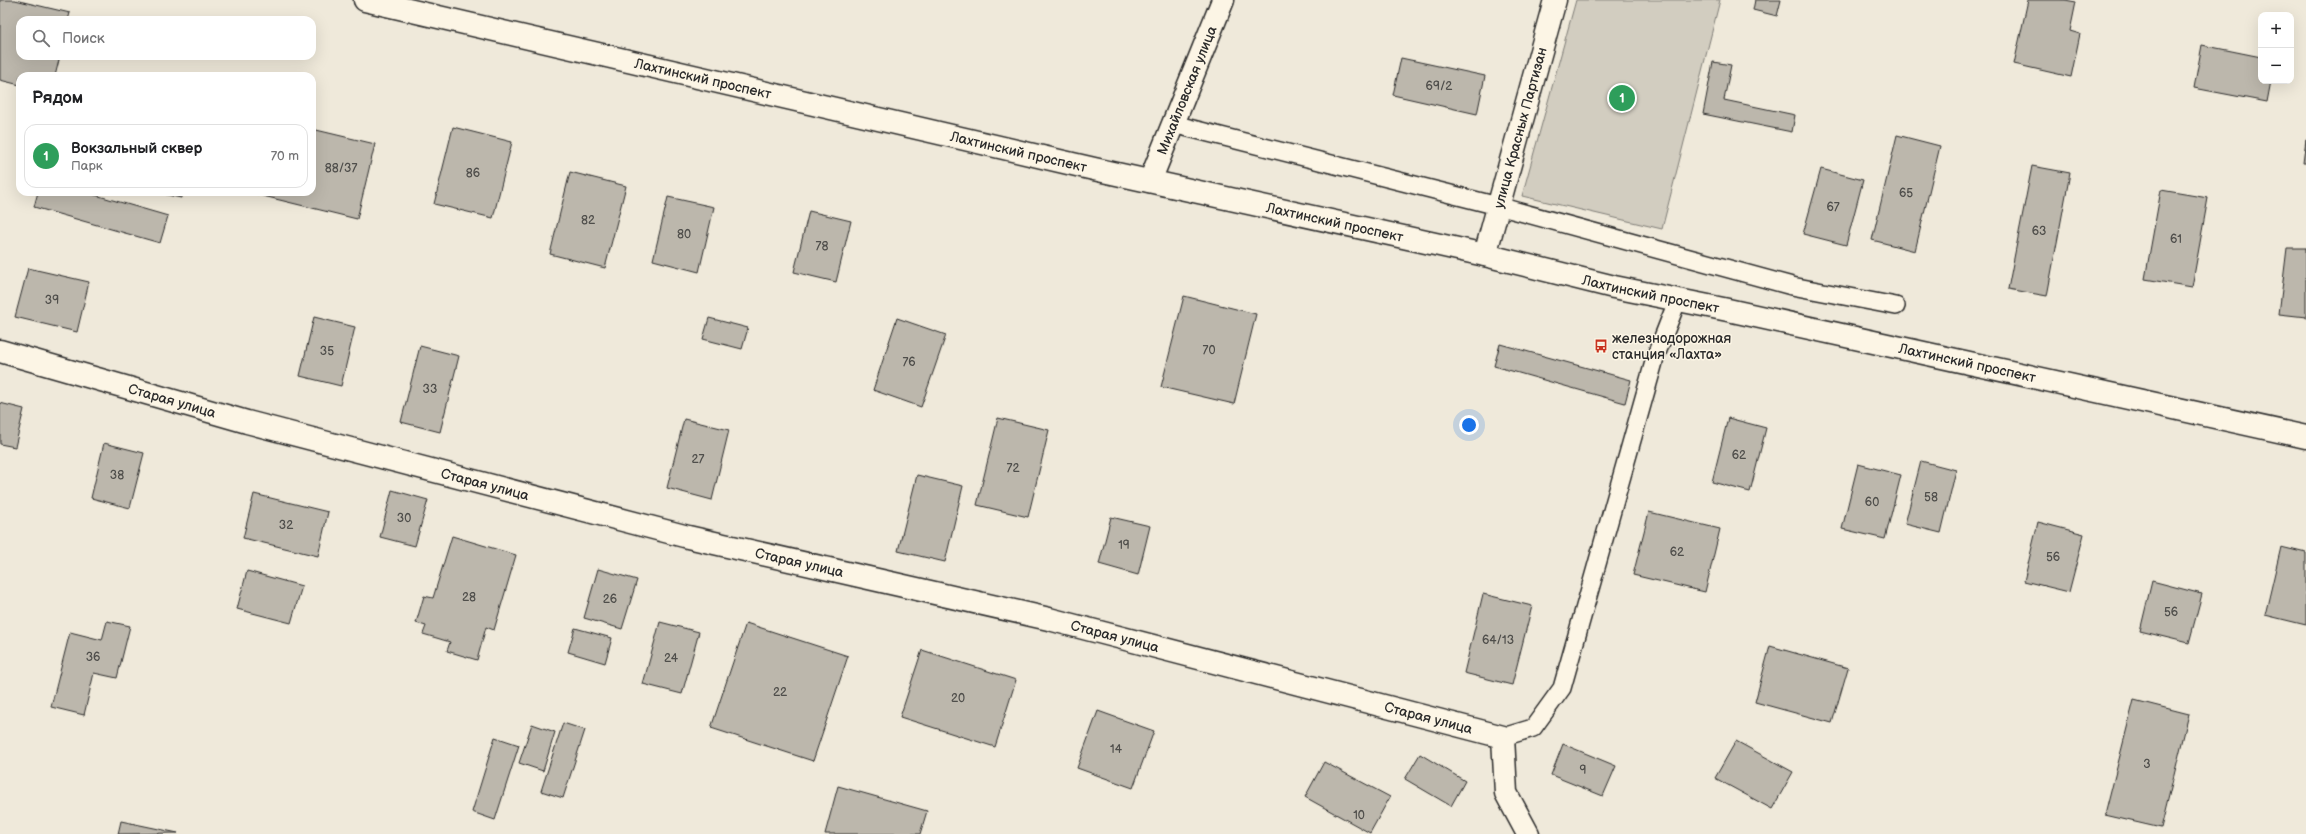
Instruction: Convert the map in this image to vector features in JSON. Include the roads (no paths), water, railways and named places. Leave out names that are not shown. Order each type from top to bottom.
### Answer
[{"type":"street","name":"Лахтинский проспект","points":[[365,0],[1150,181],[1485,255],[1614,287],[1678,299],[2306,437]]},
{"type":"street","name":"Михайловская улица","points":[[1150,181],[1223,0]]},
{"type":"street","name":"улица Красных Партизан","points":[[1485,255],[1555,0]]},
{"type":"street","name":"Старая улица","points":[[0,352],[247,422],[680,534],[1049,619],[1503,737]]},
{"type":"street","points":[[1503,737],[1506,792],[1528,834]]},
{"type":"lane","points":[[1173,124],[1498,206],[1792,286],[1896,306]]},
{"type":"lane","points":[[1503,737],[1533,728],[1562,688],[1656,355],[1678,299]]},
{"type":"place","name":"Вокзальный сквер","points":[[1622,98]]},
{"type":"place","name":"железнодорожная станция «Лахта»","points":[[1601,346]]}]
